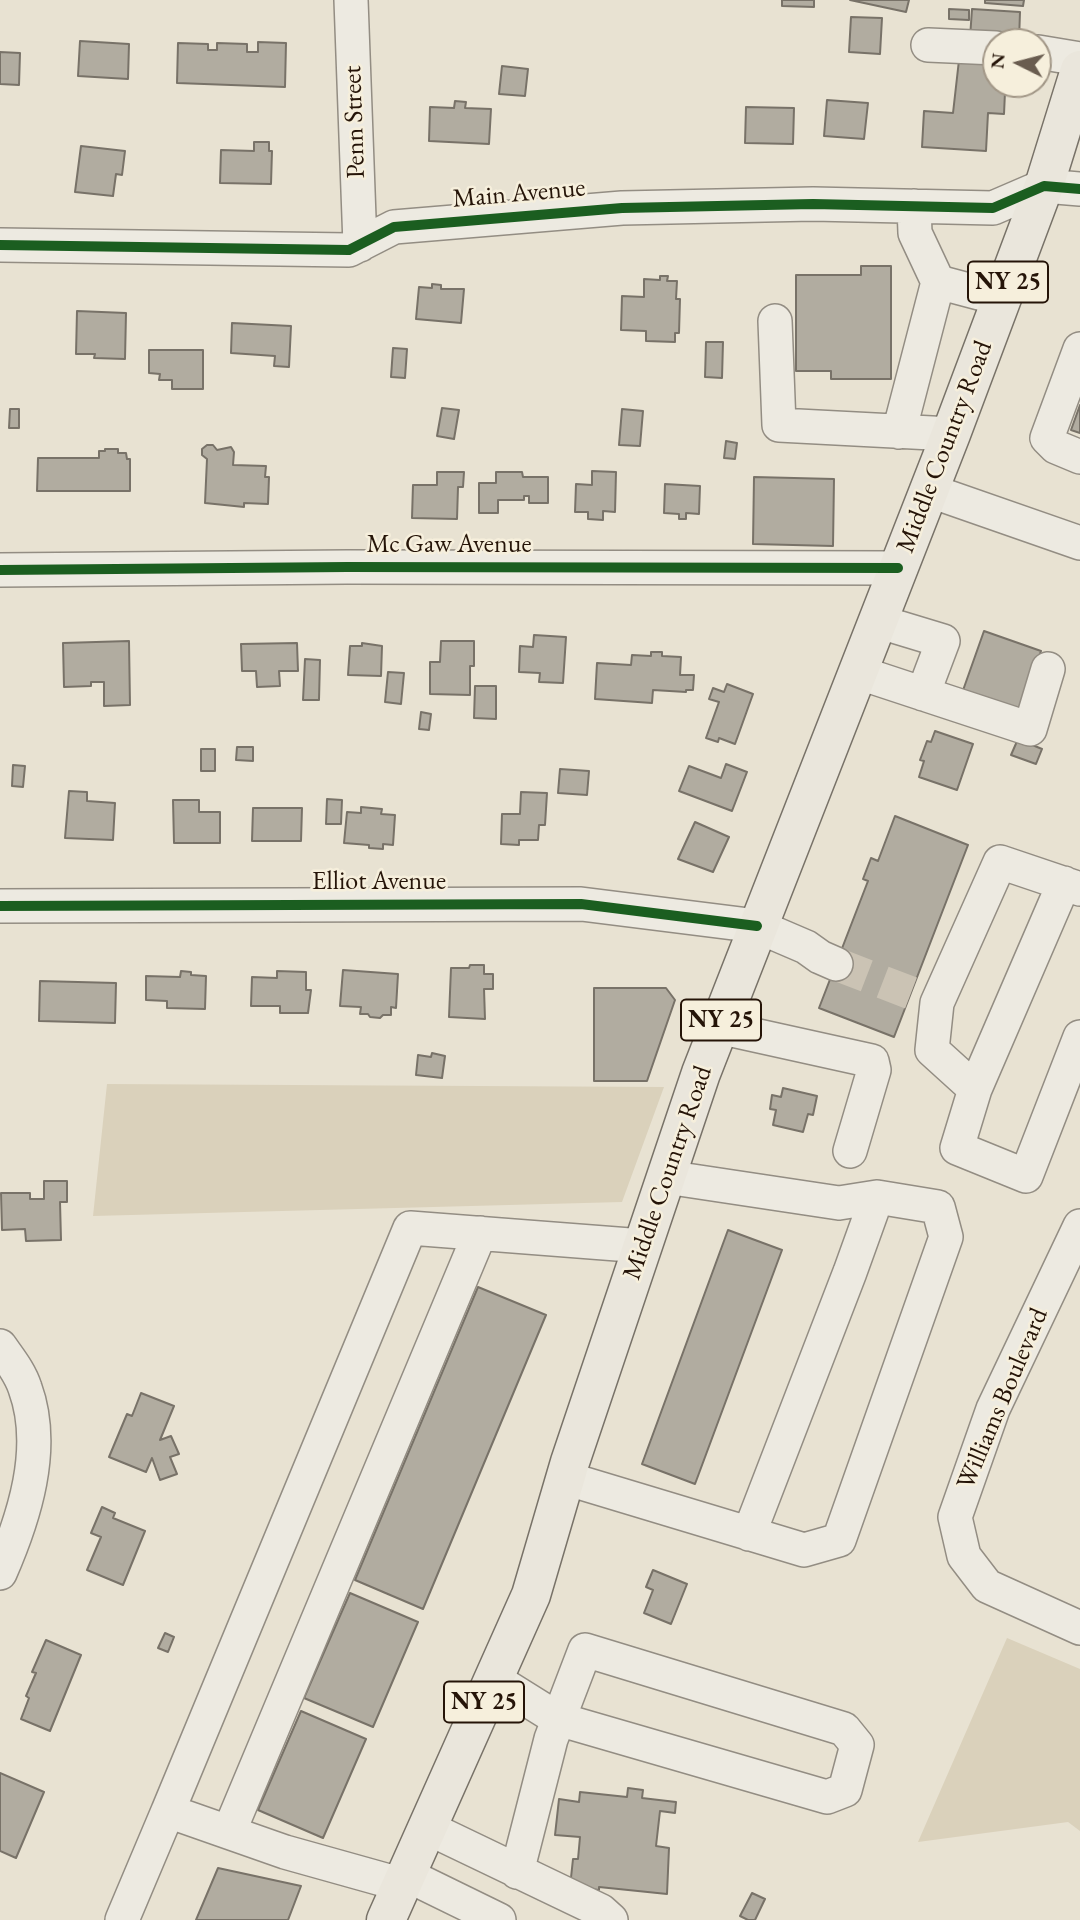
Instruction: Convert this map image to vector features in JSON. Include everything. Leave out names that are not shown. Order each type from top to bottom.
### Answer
[{"type":"main road","name":"Middle Country Road","points":[[386,1920],[531,1595],[565,1478],[718,1027],[1002,299],[1062,187],[1080,70]]},
{"type":"street","name":"Penn Street","points":[[351,0],[360,245]]},
{"type":"street","points":[[928,45],[982,47]]},
{"type":"street","points":[[1052,54],[1080,59]]},
{"type":"street","name":"Main Avenue","points":[[0,245],[349,250],[394,228],[622,208],[813,204],[993,208],[1062,187]]},
{"type":"street","points":[[899,432],[938,282],[915,233],[914,206]]},
{"type":"street","points":[[938,282],[1002,299]]},
{"type":"street","points":[[775,321],[779,425],[951,434]]},
{"type":"street","points":[[1080,349],[1047,438],[1056,447],[1080,457]]},
{"type":"street","points":[[928,490],[1080,543]]},
{"type":"street","name":"Mc Gaw Avenue","points":[[0,570],[333,567],[898,568]]},
{"type":"street","points":[[877,621],[943,641],[923,694]]},
{"type":"street","points":[[857,672],[1030,729],[1048,670]]},
{"type":"street","points":[[975,1088],[932,1050],[924,998],[1000,862],[1072,886],[975,1088],[957,1148],[1026,1176],[1080,1037]]},
{"type":"street","name":"Elliot Avenue","points":[[0,906],[581,904],[757,926],[806,947],[836,964]]},
{"type":"street","points":[[718,1027],[872,1061],[874,1070],[850,1151]]},
{"type":"street","points":[[565,1478],[804,1550],[839,1540],[946,1237],[938,1206],[877,1197],[839,1203],[666,1177]]},
{"type":"street","points":[[749,1534],[877,1197]]},
{"type":"street","points":[[122,1920],[410,1228],[643,1246]]},
{"type":"street","name":"Williams Boulevard","points":[[1079,1231],[993,1409],[956,1517],[964,1556],[987,1586],[1080,1628]]},
{"type":"street","points":[[229,1832],[480,1233]]},
{"type":"street","points":[[0,1346],[13,1363],[26,1388],[33,1424],[33,1453],[23,1511],[0,1573]]},
{"type":"street","points":[[494,1679],[558,1719],[827,1797],[845,1790],[857,1745],[844,1729],[585,1650],[558,1719],[551,1739],[517,1872]]},
{"type":"street","points":[[168,1811],[285,1852],[405,1880],[499,1920]]},
{"type":"street","points":[[428,1828],[601,1911],[611,1920]]},
{"type":"shaded area","points":[[107,1084],[664,1087],[622,1202],[93,1216]]},
{"type":"shaded area","points":[[1007,1638],[1080,1669],[1080,1831],[1068,1822],[918,1842]]},
{"type":"building","points":[[782,0],[814,0],[814,7],[782,6]]},
{"type":"building","points":[[850,0],[909,0],[906,12]]},
{"type":"building","points":[[985,0],[1024,0],[1023,6],[985,3]]},
{"type":"building","points":[[949,9],[969,10],[969,20],[949,19]]},
{"type":"building","points":[[972,9],[1020,12],[1019,28],[982,28],[982,39],[970,38]]},
{"type":"building","points":[[851,17],[882,18],[880,54],[849,52]]},
{"type":"building","points":[[80,41],[129,44],[128,79],[78,76]]},
{"type":"building","points":[[258,42],[286,43],[285,87],[177,83],[178,43],[208,44],[208,50],[217,50],[217,43],[247,44],[247,52],[258,52]]},
{"type":"building","points":[[0,52],[20,53],[19,85],[0,84]]},
{"type":"building","points":[[959,60],[982,61],[982,98],[1005,98],[1004,114],[988,113],[986,151],[922,147],[924,111],[953,113]]},
{"type":"building","points":[[502,66],[528,69],[525,96],[499,94]]},
{"type":"building","points":[[827,100],[868,103],[864,139],[824,136]]},
{"type":"building","points":[[455,101],[466,102],[465,108],[491,109],[489,144],[429,141],[430,107],[454,108]]},
{"type":"building","points":[[746,107],[794,108],[793,144],[745,143]]},
{"type":"building","points":[[254,142],[269,142],[269,151],[272,151],[271,184],[220,183],[221,150],[254,151]]},
{"type":"building","points":[[81,146],[125,151],[122,175],[116,174],[113,196],[75,192]]},
{"type":"building","points":[[861,266],[891,266],[891,379],[831,379],[831,371],[796,371],[796,275],[861,275]]},
{"type":"building","points":[[660,276],[668,276],[667,281],[677,281],[676,299],[680,299],[679,333],[675,333],[675,342],[646,341],[646,331],[621,330],[622,296],[644,297],[644,279],[660,280]]},
{"type":"building","points":[[432,284],[441,285],[441,289],[464,289],[461,323],[416,319],[419,287],[432,288]]},
{"type":"building","points":[[77,311],[126,313],[125,359],[94,358],[95,354],[76,354]]},
{"type":"building","points":[[232,323],[291,326],[289,367],[274,366],[275,356],[231,353]]},
{"type":"building","points":[[706,342],[723,342],[722,378],[705,377]]},
{"type":"building","points":[[393,348],[407,349],[405,378],[391,377]]},
{"type":"building","points":[[149,350],[203,350],[203,389],[172,389],[172,380],[159,380],[160,374],[149,373]]},
{"type":"building","points":[[1080,405],[1080,433],[1071,430]]},
{"type":"building","points":[[442,408],[459,410],[454,439],[437,436]]},
{"type":"building","points":[[10,409],[19,409],[19,428],[9,428]]},
{"type":"building","points":[[622,409],[643,411],[640,446],[619,445]]},
{"type":"building","points":[[726,441],[737,443],[735,459],[724,458]]},
{"type":"building","points":[[213,445],[217,450],[231,447],[234,452],[233,465],[266,466],[265,477],[269,477],[268,504],[244,503],[244,507],[205,503],[207,459],[202,455],[202,449]]},
{"type":"building","points":[[118,449],[118,453],[126,453],[127,459],[130,459],[130,491],[37,491],[38,458],[99,458],[99,451]]},
{"type":"building","points":[[592,471],[616,472],[615,512],[603,511],[603,520],[588,519],[588,512],[575,512],[576,484],[592,485]]},
{"type":"building","points":[[437,472],[464,472],[463,487],[458,487],[457,519],[412,518],[413,485],[437,485]]},
{"type":"building","points":[[496,472],[522,472],[523,477],[548,477],[548,503],[529,503],[529,496],[524,496],[524,500],[498,500],[498,513],[479,513],[479,483],[496,483]]},
{"type":"building","points":[[754,477],[834,479],[833,546],[753,544]]},
{"type":"building","points":[[665,484],[700,486],[699,514],[686,513],[686,519],[679,519],[679,514],[664,513]]},
{"type":"building","points":[[984,631],[1041,651],[1018,716],[961,696]]},
{"type":"building","points":[[534,635],[566,637],[563,683],[539,682],[540,673],[519,672],[520,646],[533,647]]},
{"type":"building","points":[[129,641],[130,705],[104,706],[104,682],[91,682],[91,686],[64,687],[63,643]]},
{"type":"building","points":[[441,641],[474,641],[474,666],[470,666],[470,695],[430,694],[430,662],[440,662]]},
{"type":"building","points":[[297,643],[298,671],[279,671],[280,686],[257,687],[256,671],[242,671],[241,644]]},
{"type":"building","points":[[362,643],[382,646],[381,676],[348,675],[350,646],[362,646]]},
{"type":"building","points":[[651,652],[662,652],[662,656],[681,657],[680,675],[694,675],[693,690],[653,690],[652,703],[595,699],[597,663],[631,665],[632,655],[651,656]]},
{"type":"building","points":[[305,659],[320,660],[319,700],[303,700]]},
{"type":"building","points":[[388,672],[404,673],[401,704],[385,702]]},
{"type":"building","points":[[727,684],[753,694],[735,744],[719,738],[718,742],[706,738],[719,702],[709,699],[713,688],[724,692]]},
{"type":"building","points":[[475,686],[496,686],[496,719],[474,718]]},
{"type":"building","points":[[421,712],[431,714],[429,730],[419,729]]},
{"type":"building","points":[[935,731],[973,744],[957,790],[919,777],[924,761],[920,760],[927,741],[931,742]]},
{"type":"building","points":[[1018,739],[1042,749],[1036,764],[1011,755]]},
{"type":"building","points":[[237,747],[253,747],[253,761],[236,760]]},
{"type":"building","points":[[201,749],[215,749],[215,771],[201,771]]},
{"type":"building","points":[[726,764],[747,772],[732,811],[679,791],[689,766],[721,778]]},
{"type":"building","points":[[13,765],[25,766],[23,787],[12,786]]},
{"type":"building","points":[[560,769],[589,771],[587,795],[558,793]]},
{"type":"building","points":[[69,791],[87,792],[87,801],[115,803],[113,840],[65,838]]},
{"type":"building","points":[[521,792],[547,793],[545,825],[539,825],[538,840],[519,840],[519,845],[501,844],[502,814],[520,814]]},
{"type":"building","points":[[327,799],[342,800],[341,824],[326,824]]},
{"type":"building","points":[[173,800],[199,800],[199,812],[220,812],[220,843],[174,843]]},
{"type":"building","points":[[361,807],[382,809],[381,814],[395,815],[393,845],[383,844],[383,849],[344,843],[347,812],[361,813]]},
{"type":"building","points":[[253,808],[302,808],[301,841],[252,841]]},
{"type":"building","points":[[895,816],[968,845],[894,1037],[819,1008],[868,881],[863,879],[871,858],[878,861]]},
{"type":"building","points":[[695,822],[729,837],[713,872],[678,859]]},
{"type":"building","points":[[470,965],[484,965],[484,974],[493,974],[493,989],[484,989],[485,1019],[449,1017],[451,968],[469,968]]},
{"type":"building","points":[[343,970],[398,974],[396,1008],[391,1007],[391,1015],[370,1017],[368,1014],[360,1014],[361,1007],[340,1006]]},
{"type":"building","points":[[181,971],[206,976],[205,1009],[167,1008],[167,1001],[146,1000],[146,976],[180,977]]},
{"type":"building","points":[[277,971],[306,972],[306,990],[311,990],[308,1013],[280,1013],[280,1006],[251,1006],[252,977],[277,978]]},
{"type":"building","points":[[40,981],[116,983],[115,1023],[39,1021]]},
{"type":"building","points":[[594,988],[666,988],[675,1000],[647,1081],[594,1081]]},
{"type":"building","points":[[432,1053],[445,1056],[442,1078],[416,1075],[418,1055],[431,1057]]},
{"type":"building","points":[[783,1088],[817,1096],[813,1115],[808,1114],[803,1132],[773,1125],[776,1110],[770,1109],[772,1095],[781,1097]]},
{"type":"building","points":[[44,1181],[67,1181],[67,1202],[60,1202],[61,1240],[26,1241],[25,1229],[2,1230],[1,1193],[30,1193],[30,1199],[44,1199]]},
{"type":"building","points":[[728,1230],[782,1250],[695,1484],[642,1464]]},
{"type":"building","points":[[478,1287],[546,1315],[423,1609],[355,1580]]},
{"type":"building","points":[[141,1393],[174,1406],[160,1440],[171,1436],[179,1454],[170,1457],[177,1474],[160,1480],[152,1458],[146,1472],[109,1457],[127,1414],[132,1416]]},
{"type":"building","points":[[102,1507],[115,1513],[113,1518],[145,1531],[123,1585],[87,1570],[101,1537],[91,1533]]},
{"type":"building","points":[[653,1570],[687,1584],[671,1624],[644,1613],[653,1590],[646,1587]]},
{"type":"building","points":[[350,1593],[418,1622],[373,1727],[304,1698]]},
{"type":"building","points":[[165,1633],[174,1637],[168,1652],[158,1648]]},
{"type":"building","points":[[46,1640],[81,1655],[50,1731],[21,1719],[29,1698],[26,1696],[36,1673],[32,1672]]},
{"type":"building","points":[[301,1711],[366,1739],[323,1838],[258,1810]]},
{"type":"building","points":[[0,1773],[44,1792],[16,1858],[0,1851]]},
{"type":"building","points":[[628,1788],[643,1790],[642,1798],[676,1802],[675,1813],[660,1811],[656,1846],[669,1848],[667,1894],[570,1887],[573,1859],[578,1859],[580,1837],[555,1835],[559,1799],[579,1802],[580,1792],[627,1797]]},
{"type":"building","points":[[218,1868],[301,1886],[288,1920],[196,1920]]},
{"type":"building","points":[[752,1893],[765,1899],[755,1920],[748,1920],[740,1916]]},
{"type":"tunnel","points":[[836,964],[911,993]]},
{"type":"cycle path","points":[[0,245],[349,250],[394,227],[622,208],[813,204],[993,208],[1044,186],[1080,189]]},
{"type":"cycle path","points":[[0,570],[347,567],[898,568]]},
{"type":"cycle path","points":[[0,906],[581,904],[757,926]]}]
